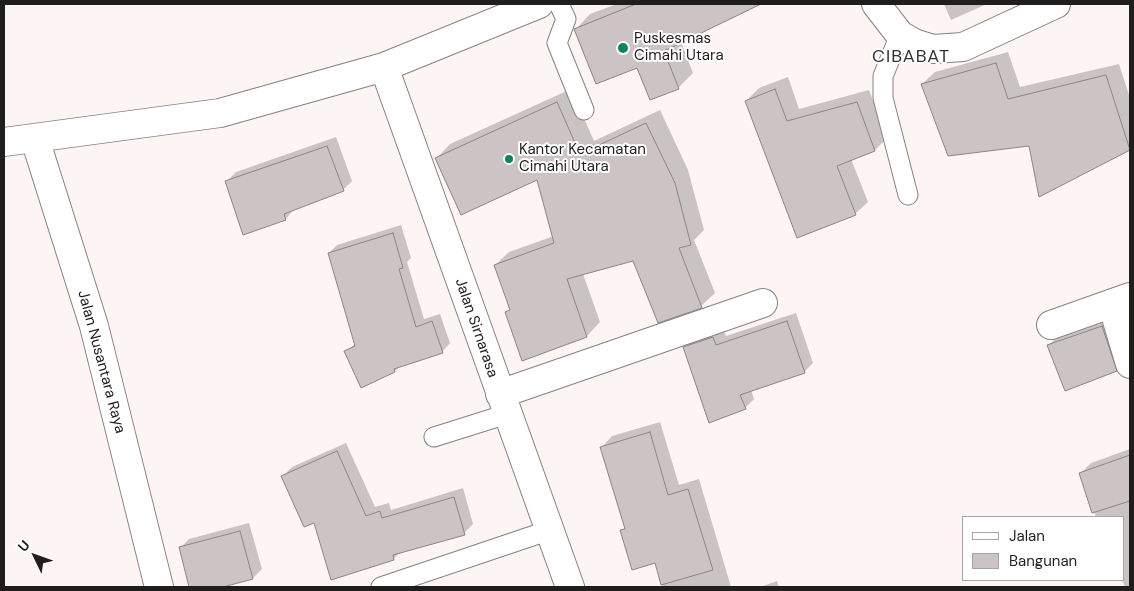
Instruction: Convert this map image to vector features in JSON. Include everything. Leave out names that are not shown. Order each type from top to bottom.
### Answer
[{"type":"street","points":[[4,142],[220,113],[384,67],[539,4]]},
{"type":"street","points":[[876,4],[900,35],[914,43],[933,49],[964,47],[1056,4]]},
{"type":"street","name":"Jalan Sirnarasa","points":[[384,67],[570,587]]},
{"type":"street","name":"Jalan Nusantara Raya","points":[[35,139],[94,326],[159,587]]},
{"type":"street","points":[[1051,325],[1121,301],[1130,364]]},
{"type":"street","points":[[503,404],[763,303]]},
{"type":"lane","points":[[559,4],[566,19],[557,43],[584,110]]},
{"type":"lane","points":[[900,35],[884,76],[884,98],[908,195]]},
{"type":"lane","points":[[434,437],[503,404]]},
{"type":"lane","points":[[382,587],[550,530]]},
{"type":"building","name":"Puskesmas Cimahi Utara","points":[[636,4],[761,4],[664,51],[679,89],[650,100],[637,68],[596,84],[574,29]]},
{"type":"building","points":[[996,63],[1008,99],[1106,75],[1130,150],[1039,197],[1029,146],[948,156],[921,84]]},
{"type":"building","points":[[775,89],[787,121],[857,102],[875,151],[837,166],[856,215],[797,238],[745,101]]},
{"type":"building","points":[[557,102],[580,154],[646,123],[675,183],[691,245],[679,248],[702,308],[658,323],[633,261],[567,279],[587,337],[522,361],[505,312],[510,310],[494,265],[554,243],[537,180],[461,215],[435,158]]},
{"type":"building","points":[[327,146],[344,191],[284,214],[286,220],[243,235],[225,181]]},
{"type":"building","points":[[393,233],[403,268],[399,269],[416,327],[432,321],[443,353],[394,369],[395,372],[361,388],[344,351],[355,346],[328,253]]},
{"type":"building","points":[[787,321],[805,373],[740,395],[746,409],[709,423],[683,347],[713,337],[716,345]]},
{"type":"building","points":[[1102,326],[1117,371],[1065,391],[1047,345]]},
{"type":"building","points":[[650,432],[668,495],[688,489],[713,570],[661,585],[655,563],[632,570],[620,530],[625,529],[600,447]]},
{"type":"building","points":[[337,451],[366,516],[380,511],[382,518],[454,497],[465,535],[393,555],[394,560],[331,580],[314,523],[304,527],[281,476]]},
{"type":"building","points":[[1130,455],[1130,501],[1092,513],[1079,473]]},
{"type":"building","points":[[240,531],[253,579],[223,587],[189,587],[179,547]]},
{"type":"place","name":"Puskesmas Cimahi Utara","points":[[623,48]]},
{"type":"place","name":"Kantor Kecamatan Cimahi Utara","points":[[509,159]]},
{"type":"district","name":"CIBABAT","points":[[911,57]]}]
